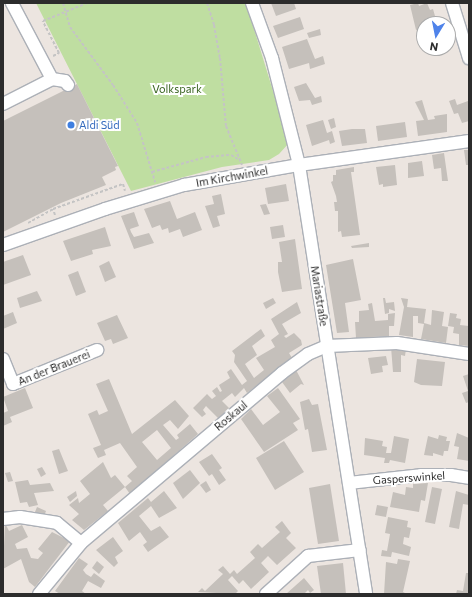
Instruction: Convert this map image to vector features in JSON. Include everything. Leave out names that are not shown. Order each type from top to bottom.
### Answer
[{"type":"street","points":[[12,3],[52,79]]},
{"type":"street","name":"Mariastraße","points":[[252,3],[272,58],[300,165],[366,594]]},
{"type":"street","points":[[452,3],[469,58]]},
{"type":"street","points":[[3,104],[52,79],[65,81],[68,85]]},
{"type":"street","name":"Im Kirchwinkel","points":[[3,245],[59,224],[157,192],[245,174],[300,165],[469,142]]},
{"type":"street","name":"Roskaul","points":[[39,594],[81,543],[282,373],[308,354],[327,346],[398,343],[469,354]]},
{"type":"street","name":"An der Brauerei","points":[[3,359],[13,384],[97,350]]},
{"type":"street","name":"Gasperswinkel","points":[[349,483],[421,476],[451,475],[469,478]]},
{"type":"street","points":[[3,519],[20,518],[57,523],[81,543]]},
{"type":"street","points":[[266,594],[308,556],[360,550]]},
{"type":"path","points":[[62,3],[70,27],[103,69],[137,123],[157,192]]},
{"type":"path","points":[[43,62],[59,53],[43,21],[64,10],[87,3]]},
{"type":"path","points":[[207,3],[214,25],[220,58],[226,126],[245,174]]},
{"type":"path","points":[[152,172],[206,157],[231,155],[239,159]]},
{"type":"path","points":[[23,225],[53,209],[123,184],[129,202]]},
{"type":"path","points":[[53,209],[59,224]]},
{"type":"green space","name":"Volkspark","points":[[36,3],[246,3],[289,143],[279,154],[269,160],[222,167],[131,191]]},
{"type":"building","points":[[271,3],[294,3],[296,9],[276,16]]},
{"type":"building","points":[[418,3],[419,6],[427,3],[430,10],[433,9],[435,16],[416,16],[416,30],[410,5]]},
{"type":"building","points":[[300,17],[304,29],[278,38],[273,26]]},
{"type":"building","points":[[320,29],[321,35],[309,38],[307,33]]},
{"type":"building","points":[[307,39],[315,59],[323,56],[325,64],[310,69],[309,63],[289,69],[282,47]]},
{"type":"building","points":[[306,83],[315,98],[321,96],[322,102],[312,105],[310,100],[299,101],[294,87]]},
{"type":"building","points":[[77,84],[118,166],[115,167],[116,170],[102,177],[106,185],[61,203],[3,232],[3,121]]},
{"type":"building","points":[[455,99],[457,105],[468,101],[469,121],[462,123],[458,113],[454,114],[449,101]]},
{"type":"building","points":[[422,100],[428,120],[435,119],[434,116],[447,114],[447,132],[418,136],[416,121],[424,120],[415,102]]},
{"type":"building","points":[[334,118],[336,127],[331,129],[328,120]]},
{"type":"building","points":[[323,120],[327,133],[332,131],[335,142],[330,144],[329,140],[312,146],[306,125]]},
{"type":"building","points":[[405,122],[407,137],[378,141],[376,126]]},
{"type":"building","points":[[365,129],[367,143],[342,146],[339,131]]},
{"type":"building","points":[[464,150],[469,150],[469,165],[466,165]]},
{"type":"building","points":[[444,153],[448,181],[442,181],[441,168],[434,169],[432,155]]},
{"type":"building","points":[[422,161],[424,176],[408,178],[408,163]]},
{"type":"building","points":[[395,165],[397,185],[383,187],[383,184],[379,185],[376,167]]},
{"type":"building","points":[[354,167],[354,172],[351,172],[360,235],[342,237],[341,231],[338,232],[338,211],[335,211],[334,202],[337,202],[331,182],[333,181],[333,175],[336,175],[336,170]]},
{"type":"building","points":[[286,184],[289,201],[268,204],[265,188]]},
{"type":"building","points":[[221,194],[225,214],[217,216],[220,226],[213,228],[205,206],[214,204],[212,196]]},
{"type":"building","points":[[170,201],[177,219],[195,212],[202,230],[183,237],[180,229],[169,233],[168,228],[162,230],[160,225],[152,228],[144,209]]},
{"type":"building","points":[[266,204],[270,214],[264,215],[260,205]]},
{"type":"building","points":[[134,212],[139,226],[130,229],[134,237],[149,233],[154,243],[134,249],[121,216]]},
{"type":"building","points":[[283,225],[285,237],[272,239],[270,227]]},
{"type":"building","points":[[105,227],[111,246],[92,250],[93,254],[71,261],[63,241]]},
{"type":"building","points":[[295,239],[302,289],[282,292],[278,272],[278,262],[282,262],[279,242]]},
{"type":"building","points":[[369,243],[369,247],[352,248],[351,246]]},
{"type":"building","points":[[23,255],[31,275],[3,285],[3,262]]},
{"type":"building","points":[[353,259],[361,300],[345,303],[349,332],[337,333],[326,265]]},
{"type":"building","points":[[109,261],[116,277],[105,282],[99,266]]},
{"type":"building","points":[[78,271],[86,292],[76,296],[68,275]]},
{"type":"building","points":[[37,291],[42,301],[20,308],[17,298]]},
{"type":"building","points":[[273,298],[276,303],[266,309],[263,303]]},
{"type":"building","points":[[383,298],[385,298],[386,303],[394,302],[395,311],[389,309],[389,313],[385,314]]},
{"type":"building","points":[[401,298],[408,299],[407,307],[426,309],[424,323],[431,325],[432,310],[444,312],[442,326],[448,327],[446,343],[421,339],[424,324],[418,323],[418,316],[413,316],[413,337],[399,335],[404,307]]},
{"type":"building","points":[[297,302],[301,313],[282,324],[288,334],[284,336],[286,338],[294,333],[301,340],[302,345],[289,353],[292,358],[247,393],[244,388],[235,397],[232,393],[222,401],[230,409],[219,419],[206,406],[203,410],[206,414],[202,417],[193,408],[207,394],[212,399],[216,396],[212,391],[217,387],[220,392],[222,391],[219,385],[230,378],[227,372],[231,369],[242,385],[247,381],[234,362],[235,355],[232,351],[261,329],[265,336],[252,346],[257,355],[245,364],[254,378],[264,370],[256,358],[275,347],[271,340],[279,334],[271,319]]},
{"type":"building","points":[[372,303],[375,321],[388,320],[388,314],[395,313],[394,326],[389,326],[389,336],[356,338],[355,322],[359,322],[359,311],[369,310],[368,304]]},
{"type":"building","points":[[13,312],[17,323],[3,329],[3,316]]},
{"type":"building","points":[[450,313],[457,314],[456,318],[461,319],[460,325],[469,326],[469,346],[459,345],[459,334],[453,333],[454,327],[448,326]]},
{"type":"building","points":[[117,315],[128,338],[113,344],[111,339],[105,341],[97,323]]},
{"type":"building","points":[[391,347],[406,349],[405,356],[401,355],[401,372],[393,372]]},
{"type":"building","points":[[386,356],[388,365],[382,366],[383,372],[371,374],[368,358]]},
{"type":"building","points":[[417,359],[445,362],[442,386],[421,385],[414,382]]},
{"type":"building","points":[[296,370],[304,385],[301,384],[290,393],[282,382]]},
{"type":"building","points":[[469,374],[469,402],[466,403],[462,393],[468,391],[463,376]]},
{"type":"building","points":[[109,379],[132,434],[175,400],[189,416],[178,429],[170,420],[163,425],[176,440],[179,438],[177,435],[190,424],[198,434],[130,494],[125,487],[132,481],[127,476],[137,467],[120,443],[104,450],[106,455],[98,458],[93,448],[101,445],[88,414],[97,410],[99,415],[108,411],[96,384]],"holes":[[[157,430],[171,448],[157,460],[142,442]]]},
{"type":"building","points":[[25,388],[33,408],[10,417],[12,422],[3,426],[3,413],[8,411],[3,397]]},
{"type":"building","points":[[278,388],[300,419],[293,423],[298,430],[264,452],[241,419],[251,409],[263,425],[280,412],[267,396]]},
{"type":"building","points":[[309,399],[312,405],[318,404],[327,450],[312,452],[308,429],[305,430],[300,402]]},
{"type":"building","points":[[457,433],[469,438],[469,461],[457,459],[459,447],[454,446]]},
{"type":"building","points":[[439,435],[447,437],[446,441],[450,441],[448,451],[444,451],[443,456],[433,453],[433,456],[424,455],[428,436],[438,439]]},
{"type":"building","points":[[394,436],[409,439],[405,463],[390,460],[389,463],[384,463],[385,458],[364,455],[365,438],[383,441],[382,446],[387,447],[386,453],[391,453]]},
{"type":"building","points":[[284,441],[304,472],[275,490],[256,458]]},
{"type":"building","points":[[59,449],[68,471],[59,474],[52,451]]},
{"type":"building","points":[[212,454],[222,468],[219,470],[226,480],[219,485],[212,474],[209,476],[199,462]]},
{"type":"building","points":[[103,462],[111,478],[115,475],[125,487],[103,505],[108,511],[84,530],[72,520],[79,514],[69,505],[78,498],[79,503],[90,494],[80,481]]},
{"type":"building","points":[[42,467],[46,474],[41,477],[37,469]]},
{"type":"building","points":[[190,470],[200,483],[183,499],[173,483]]},
{"type":"building","points":[[10,472],[13,481],[8,482],[5,473]]},
{"type":"building","points":[[28,480],[30,485],[50,483],[54,491],[34,493],[38,505],[29,507],[27,502],[20,503],[15,482]]},
{"type":"building","points":[[206,481],[211,490],[206,493],[200,485]]},
{"type":"building","points":[[428,483],[425,501],[421,500],[419,512],[390,507],[393,492],[405,495],[406,487],[413,488],[413,484]]},
{"type":"building","points":[[330,484],[339,541],[318,544],[309,488]]},
{"type":"building","points":[[432,487],[442,489],[435,524],[425,522]]},
{"type":"building","points":[[76,491],[77,496],[70,502],[67,497]]},
{"type":"building","points":[[164,491],[177,508],[159,518],[151,506],[139,516],[151,531],[160,526],[169,537],[148,552],[143,545],[147,542],[140,532],[129,541],[118,523],[148,498],[151,502]]},
{"type":"building","points":[[456,491],[469,495],[469,505],[463,504],[459,529],[449,527]]},
{"type":"building","points":[[377,505],[388,507],[386,517],[375,515]]},
{"type":"building","points":[[37,507],[46,511],[44,516],[35,512]]},
{"type":"building","points":[[388,517],[408,521],[407,527],[411,528],[409,538],[404,537],[403,544],[411,547],[409,556],[392,552],[391,557],[381,556],[382,550],[387,551],[390,534],[385,533]]},
{"type":"building","points":[[282,521],[291,533],[286,538],[296,548],[277,565],[268,556],[261,563],[269,572],[251,589],[243,580],[239,584],[232,576],[228,580],[238,591],[235,594],[198,592],[202,588],[205,591],[223,574],[218,570],[223,566],[230,574],[234,570],[237,574],[255,558],[250,552],[258,544],[262,548],[280,532],[275,527]]},
{"type":"building","points":[[5,523],[9,531],[22,525],[28,537],[15,544],[17,549],[27,548],[31,558],[38,559],[43,553],[38,549],[52,532],[70,541],[35,587],[29,582],[21,559],[3,569]]},
{"type":"building","points":[[113,537],[123,551],[115,557],[118,563],[114,567],[96,550]]},
{"type":"building","points":[[79,558],[88,564],[83,570],[86,574],[91,577],[94,573],[105,581],[101,588],[88,581],[82,591],[86,594],[60,594],[55,591]]},
{"type":"building","points":[[398,559],[410,561],[403,592],[407,594],[384,594],[386,562],[397,564]]},
{"type":"building","points":[[97,561],[104,567],[99,574],[92,568]]},
{"type":"building","points":[[343,563],[346,594],[321,594],[317,566]]},
{"type":"building","points":[[466,573],[469,573],[469,594],[456,594],[457,590],[463,591]]},
{"type":"building","points":[[304,578],[314,590],[310,593],[308,590],[304,594],[286,594]]},
{"type":"place","name":"Aldi Süd","points":[[71,125]]}]
